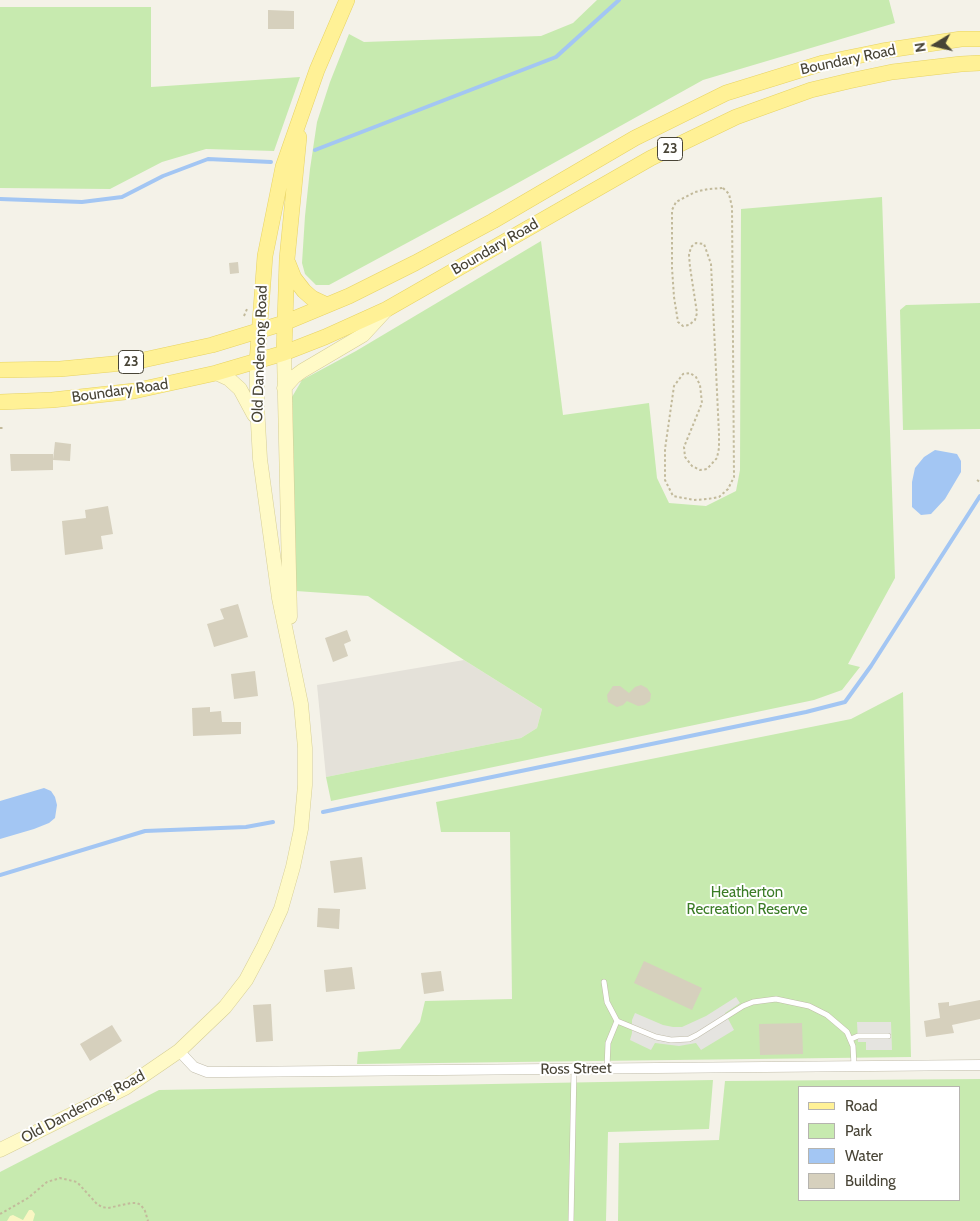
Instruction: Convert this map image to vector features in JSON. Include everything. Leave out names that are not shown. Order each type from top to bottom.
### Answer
[{"type":"main road","name":"Old Dandenong Road","points":[[0,1150],[125,1088],[179,1051],[225,1007],[246,980],[281,910],[293,867],[300,830],[305,785],[305,748],[301,704],[274,559],[260,459],[258,331],[265,256],[285,160],[324,53],[347,0]]},
{"type":"main road","name":"Boundary Road","points":[[0,370],[60,369],[134,362],[212,345],[284,323],[363,289],[415,263],[493,221],[634,138],[726,93],[823,63],[882,51],[961,39],[980,39]]},
{"type":"main road","name":"Boundary Road","points":[[0,402],[94,397],[151,388],[216,373],[284,353],[387,309],[651,158],[736,117],[811,90],[849,81],[892,72],[961,64],[980,64]]},
{"type":"main road","name":"Old Dandenong Road","points":[[291,658],[284,323],[287,259],[302,113]]},
{"type":"main road","points":[[287,259],[294,278],[304,291],[312,298],[327,305]]},
{"type":"main road","points":[[284,388],[302,371],[363,335],[387,309]]},
{"type":"main road","points":[[216,373],[229,379],[240,388],[258,423]]},
{"type":"street","name":"Ross Street","points":[[179,1051],[194,1067],[207,1072],[980,1065]]},
{"type":"lane","points":[[604,982],[607,1002],[617,1021],[656,1037],[671,1040],[682,1040],[697,1036],[748,1004],[768,999],[797,1002],[820,1010],[842,1027],[851,1039],[854,1066]]},
{"type":"lane","points":[[607,1068],[608,1044],[617,1021]]},
{"type":"lane","points":[[851,1039],[858,1036],[888,1036]]},
{"type":"lane","points":[[572,1221],[574,1069]]},
{"type":"path","points":[[723,188],[729,194],[732,206],[734,477],[728,489],[719,497],[694,500],[673,496],[666,480],[665,450],[674,386],[683,374],[690,373],[700,385],[702,403],[684,447],[686,460],[700,470],[707,469],[717,458],[719,434],[711,264],[704,244],[696,243],[691,247],[689,255],[690,267],[697,313],[695,320],[690,325],[683,326],[678,322],[674,296],[672,210],[676,202],[694,192],[723,188]]},
{"type":"path","points":[[0,428],[5,428]]},
{"type":"path","points":[[0,1214],[28,1198],[52,1179],[60,1178],[77,1182],[102,1207],[108,1208],[137,1203],[145,1211],[148,1221]]},
{"type":"shaded area","points":[[464,660],[542,709],[537,728],[521,738],[326,777],[317,685]]},
{"type":"shaded area","points":[[736,997],[740,1003],[725,1013],[734,1030],[701,1050],[696,1043],[679,1046],[655,1043],[651,1050],[630,1040],[632,1020],[635,1013],[663,1025],[682,1027],[706,1016]]},
{"type":"shaded area","points":[[857,1022],[891,1022],[892,1050],[866,1050],[866,1042],[858,1042]]},
{"type":"green space","points":[[597,0],[889,0],[895,23],[703,80],[329,285],[316,285],[305,274],[302,263],[305,216],[317,122],[349,34],[364,42],[541,36],[573,23]]},
{"type":"green space","points":[[0,7],[151,7],[151,87],[300,77],[274,151],[206,149],[162,162],[110,189],[0,188]]},
{"type":"green space","points":[[882,197],[895,578],[848,664],[860,667],[842,690],[814,700],[331,801],[326,777],[521,738],[537,728],[542,709],[368,596],[296,591],[292,397],[302,380],[356,351],[541,241],[563,415],[649,403],[657,478],[669,503],[706,506],[736,491],[740,470],[741,209]]},
{"type":"green space","points":[[980,303],[980,429],[903,430],[900,310],[906,305]]},
{"type":"green space","name":"Heatherton Recreation Reserve","points":[[903,692],[911,1057],[357,1064],[358,1052],[400,1049],[420,1022],[425,1001],[512,999],[510,832],[441,832],[436,802],[851,719]]},
{"type":"green space","points":[[980,1079],[980,1221],[618,1221],[619,1143],[719,1140],[725,1081]]},
{"type":"green space","points":[[713,1080],[709,1129],[608,1132],[606,1221],[0,1221],[0,1172],[159,1090]]},
{"type":"sand","points":[[29,1210],[32,1210],[35,1214],[33,1221],[7,1221],[13,1215],[23,1220]]},
{"type":"water","points":[[935,450],[957,454],[961,461],[961,472],[945,499],[931,514],[921,515],[912,507],[912,482],[915,468],[924,457]]},
{"type":"water","points":[[44,788],[51,791],[55,797],[57,805],[55,818],[49,823],[34,829],[0,839],[0,801]]},
{"type":"building","points":[[268,10],[294,11],[294,29],[268,29]]},
{"type":"building","points":[[238,262],[239,273],[230,274],[229,263]]},
{"type":"building","points":[[55,442],[71,444],[70,461],[53,460]]},
{"type":"building","points":[[10,454],[53,454],[53,470],[11,471]]},
{"type":"building","points":[[108,506],[113,534],[101,536],[103,549],[65,555],[62,521],[86,518],[85,510]]},
{"type":"building","points":[[238,604],[248,637],[214,647],[207,624],[224,619],[220,609]]},
{"type":"building","points":[[347,630],[351,641],[344,644],[348,656],[333,662],[325,638]]},
{"type":"building","points":[[255,671],[258,696],[234,699],[231,674]]},
{"type":"building","points":[[641,685],[647,688],[651,694],[650,701],[644,705],[638,706],[627,701],[617,707],[608,702],[607,695],[613,686],[620,686],[629,693],[635,687]]},
{"type":"building","points":[[210,707],[210,712],[221,711],[222,722],[241,722],[241,734],[193,736],[192,708]]},
{"type":"building","points":[[362,857],[366,889],[334,893],[330,861]]},
{"type":"building","points":[[318,908],[340,909],[339,929],[317,927]]},
{"type":"building","points":[[644,961],[702,988],[692,1010],[634,983]]},
{"type":"building","points":[[352,967],[355,989],[326,992],[324,970]]},
{"type":"building","points":[[441,971],[444,991],[424,994],[421,973]]},
{"type":"building","points":[[980,1000],[980,1019],[952,1025],[954,1033],[926,1037],[924,1021],[940,1018],[938,1003],[949,1002],[949,1006]]},
{"type":"building","points":[[271,1004],[273,1041],[256,1042],[253,1005]]},
{"type":"building","points":[[802,1023],[803,1054],[760,1055],[759,1024]]},
{"type":"building","points":[[112,1025],[122,1041],[90,1061],[80,1044]]},
{"type":"waterway","points":[[315,150],[556,57],[619,0]]},
{"type":"waterway","points":[[0,199],[82,202],[122,197],[163,176],[208,159],[271,162]]},
{"type":"waterway","points":[[323,812],[806,712],[845,702],[871,666],[980,496]]},
{"type":"waterway","points":[[0,875],[145,831],[246,827],[273,822]]}]
